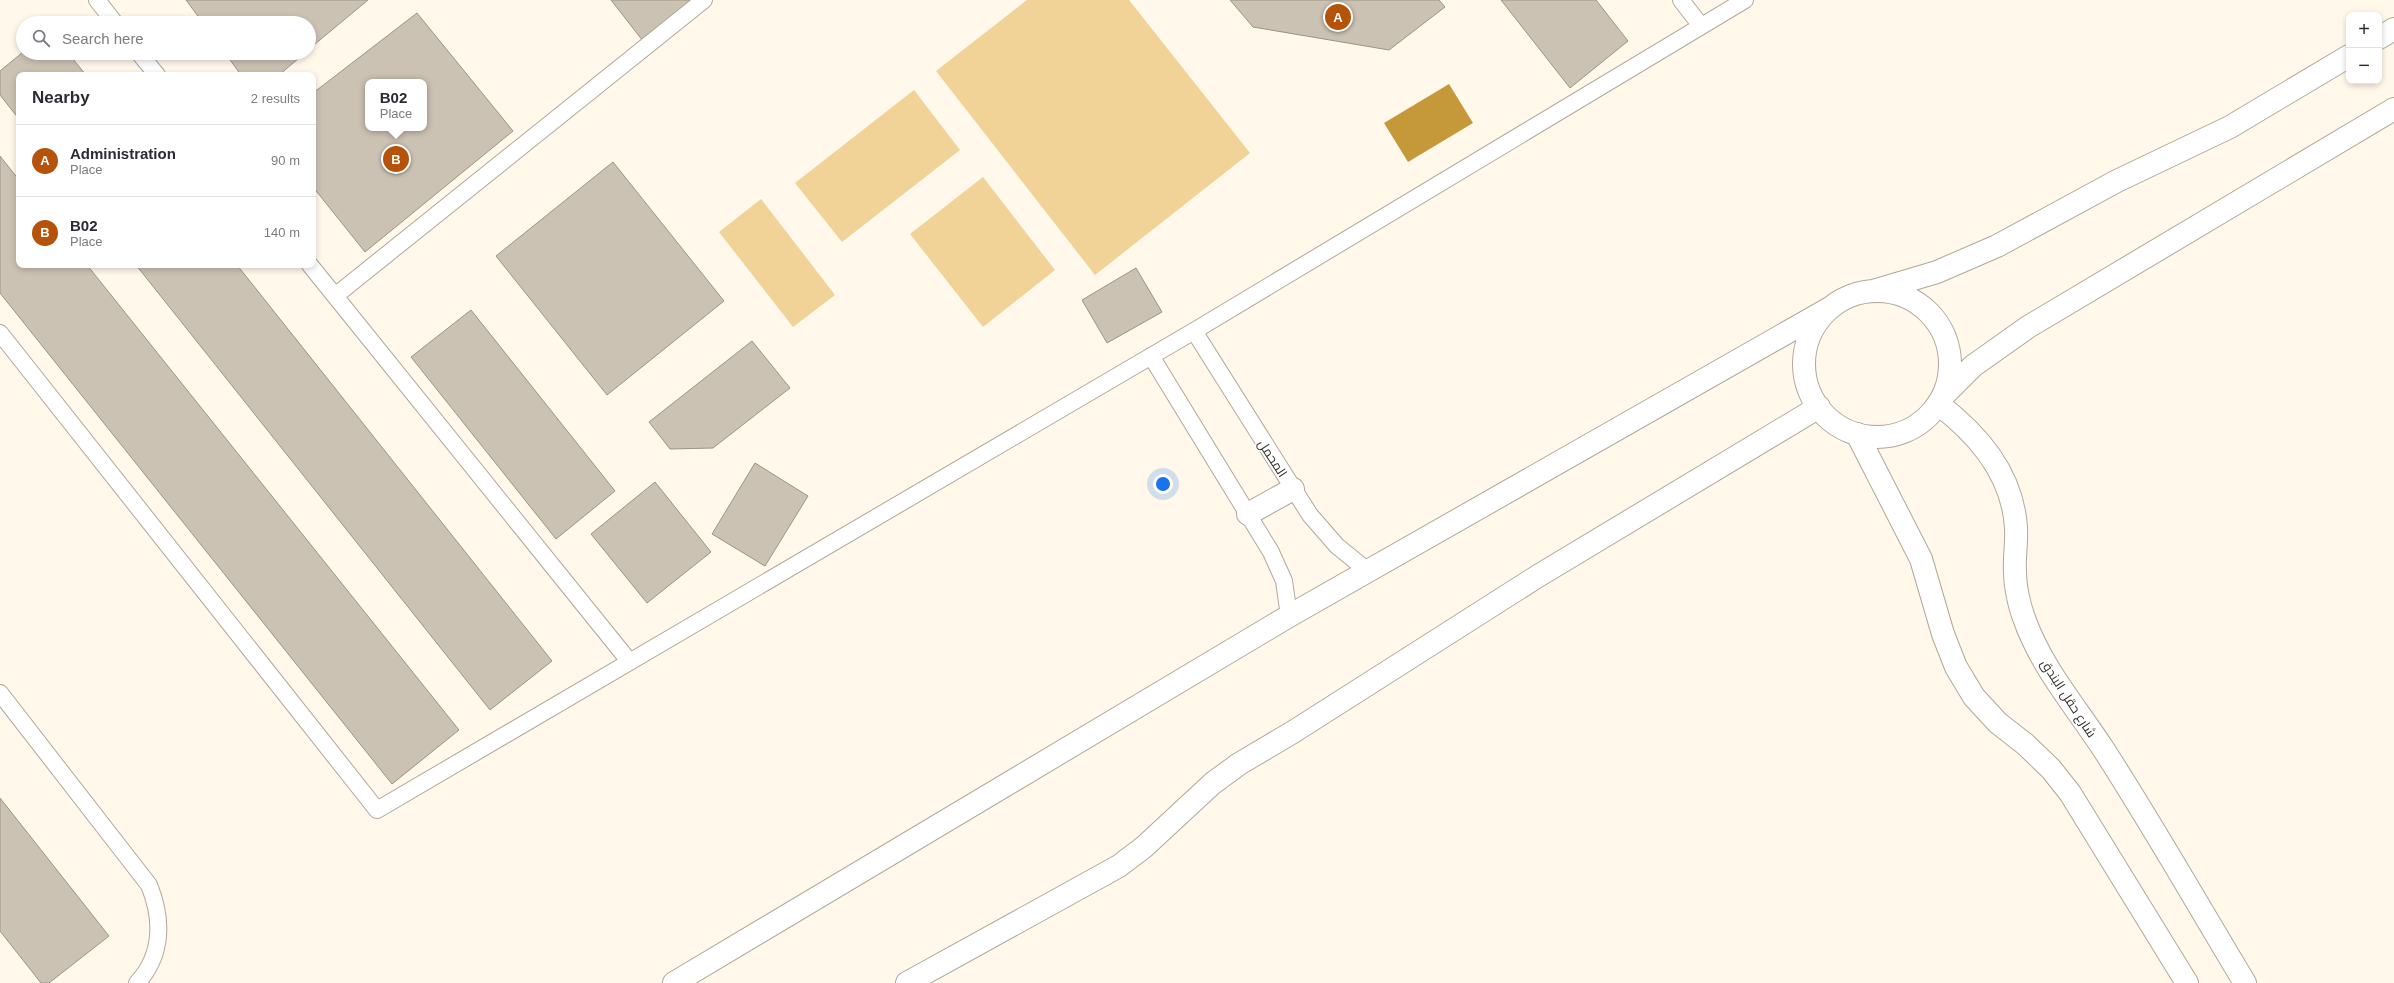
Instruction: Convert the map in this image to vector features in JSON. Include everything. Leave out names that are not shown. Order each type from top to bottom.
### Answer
[{"type":"street","points":[[2382,36],[2394,29]]},
{"type":"street","points":[[674,983],[1288,616],[1369,572],[1830,308],[1858,294],[1937,272],[1991,248],[2117,181],[2230,127],[2346,58]]},
{"type":"street","points":[[1830,308],[1819,319],[1811,333],[1804,363],[1806,379],[1818,407],[1829,419],[1842,428],[1857,434],[1875,437],[1894,436],[1911,429],[1927,418],[1941,399],[1973,366],[2028,327],[2394,109]]},
{"type":"street","points":[[1873,291],[1895,293],[1914,301],[1931,315],[1943,332],[1949,353],[1949,374],[1941,399]]},
{"type":"street","name":"شارع حقل البندق","points":[[1941,399],[1983,444],[1999,469],[2010,498],[2016,527],[2015,573],[2024,617],[2043,658],[2103,750],[2245,983]]},
{"type":"street","points":[[907,983],[1119,866],[1156,837],[1207,788],[1239,764],[1293,732],[1538,576],[1818,407]]},
{"type":"street","points":[[1857,434],[1921,559],[1943,634],[1956,667],[1971,691],[1998,723],[2025,744],[2051,769],[2070,793],[2187,983]]},
{"type":"street","points":[[1248,514],[1293,489]]},
{"type":"lane","points":[[97,0],[110,16]]},
{"type":"lane","points":[[335,296],[704,0]]},
{"type":"lane","points":[[1681,0],[1701,26]]},
{"type":"lane","points":[[0,333],[377,810],[1194,331],[1746,0]]},
{"type":"lane","points":[[145,60],[155,72]]},
{"type":"lane","points":[[312,268],[629,661]]},
{"type":"lane","name":"المحمل","points":[[1194,331],[1310,516],[1322,531],[1352,560],[1369,572]]},
{"type":"lane","points":[[1151,356],[1271,552],[1284,581],[1288,616]]},
{"type":"lane","points":[[0,693],[149,885],[156,902],[159,921],[159,940],[154,959],[137,983]]},
{"type":"shaded area","points":[[1027,0],[1129,0],[1250,153],[1095,275],[936,71]]},
{"type":"shaded area","points":[[1449,84],[1473,123],[1408,162],[1384,123]]},
{"type":"shaded area","points":[[914,90],[960,150],[842,242],[795,183]]},
{"type":"shaded area","points":[[983,177],[1055,270],[983,327],[910,234]]},
{"type":"shaded area","points":[[761,199],[835,295],[793,327],[719,232]]},
{"type":"building","points":[[186,0],[368,0],[316,43],[316,16],[198,16]]},
{"type":"building","points":[[611,0],[694,0],[643,41]]},
{"type":"building","points":[[1230,0],[1439,0],[1445,7],[1389,50],[1253,27]]},
{"type":"building","points":[[1501,0],[1596,0],[1628,41],[1570,88]]},
{"type":"building","points":[[417,13],[513,131],[365,252],[316,191],[316,91]]},
{"type":"building","points":[[16,58],[16,60],[74,60],[84,72],[16,72],[16,115],[0,95],[0,71]]},
{"type":"building","points":[[230,60],[297,60],[283,72],[239,72]]},
{"type":"building","points":[[0,156],[16,176],[16,268],[89,268],[459,730],[392,784],[0,293]]},
{"type":"building","points":[[613,162],[724,301],[607,395],[496,256]]},
{"type":"building","points":[[138,268],[239,268],[552,661],[490,710]]},
{"type":"building","points":[[1136,268],[1162,312],[1107,343],[1082,300]]},
{"type":"building","points":[[471,310],[615,491],[556,539],[411,357]]},
{"type":"building","points":[[752,341],[790,388],[713,448],[670,449],[649,422]]},
{"type":"building","points":[[755,463],[808,496],[765,566],[712,534]]},
{"type":"building","points":[[655,482],[711,552],[647,603],[591,534]]},
{"type":"building","points":[[0,798],[109,936],[49,983],[41,983],[0,931]]},
{"type":"place","name":"Administration","points":[[1338,17]]},
{"type":"place","name":"B02","points":[[396,159]]}]
